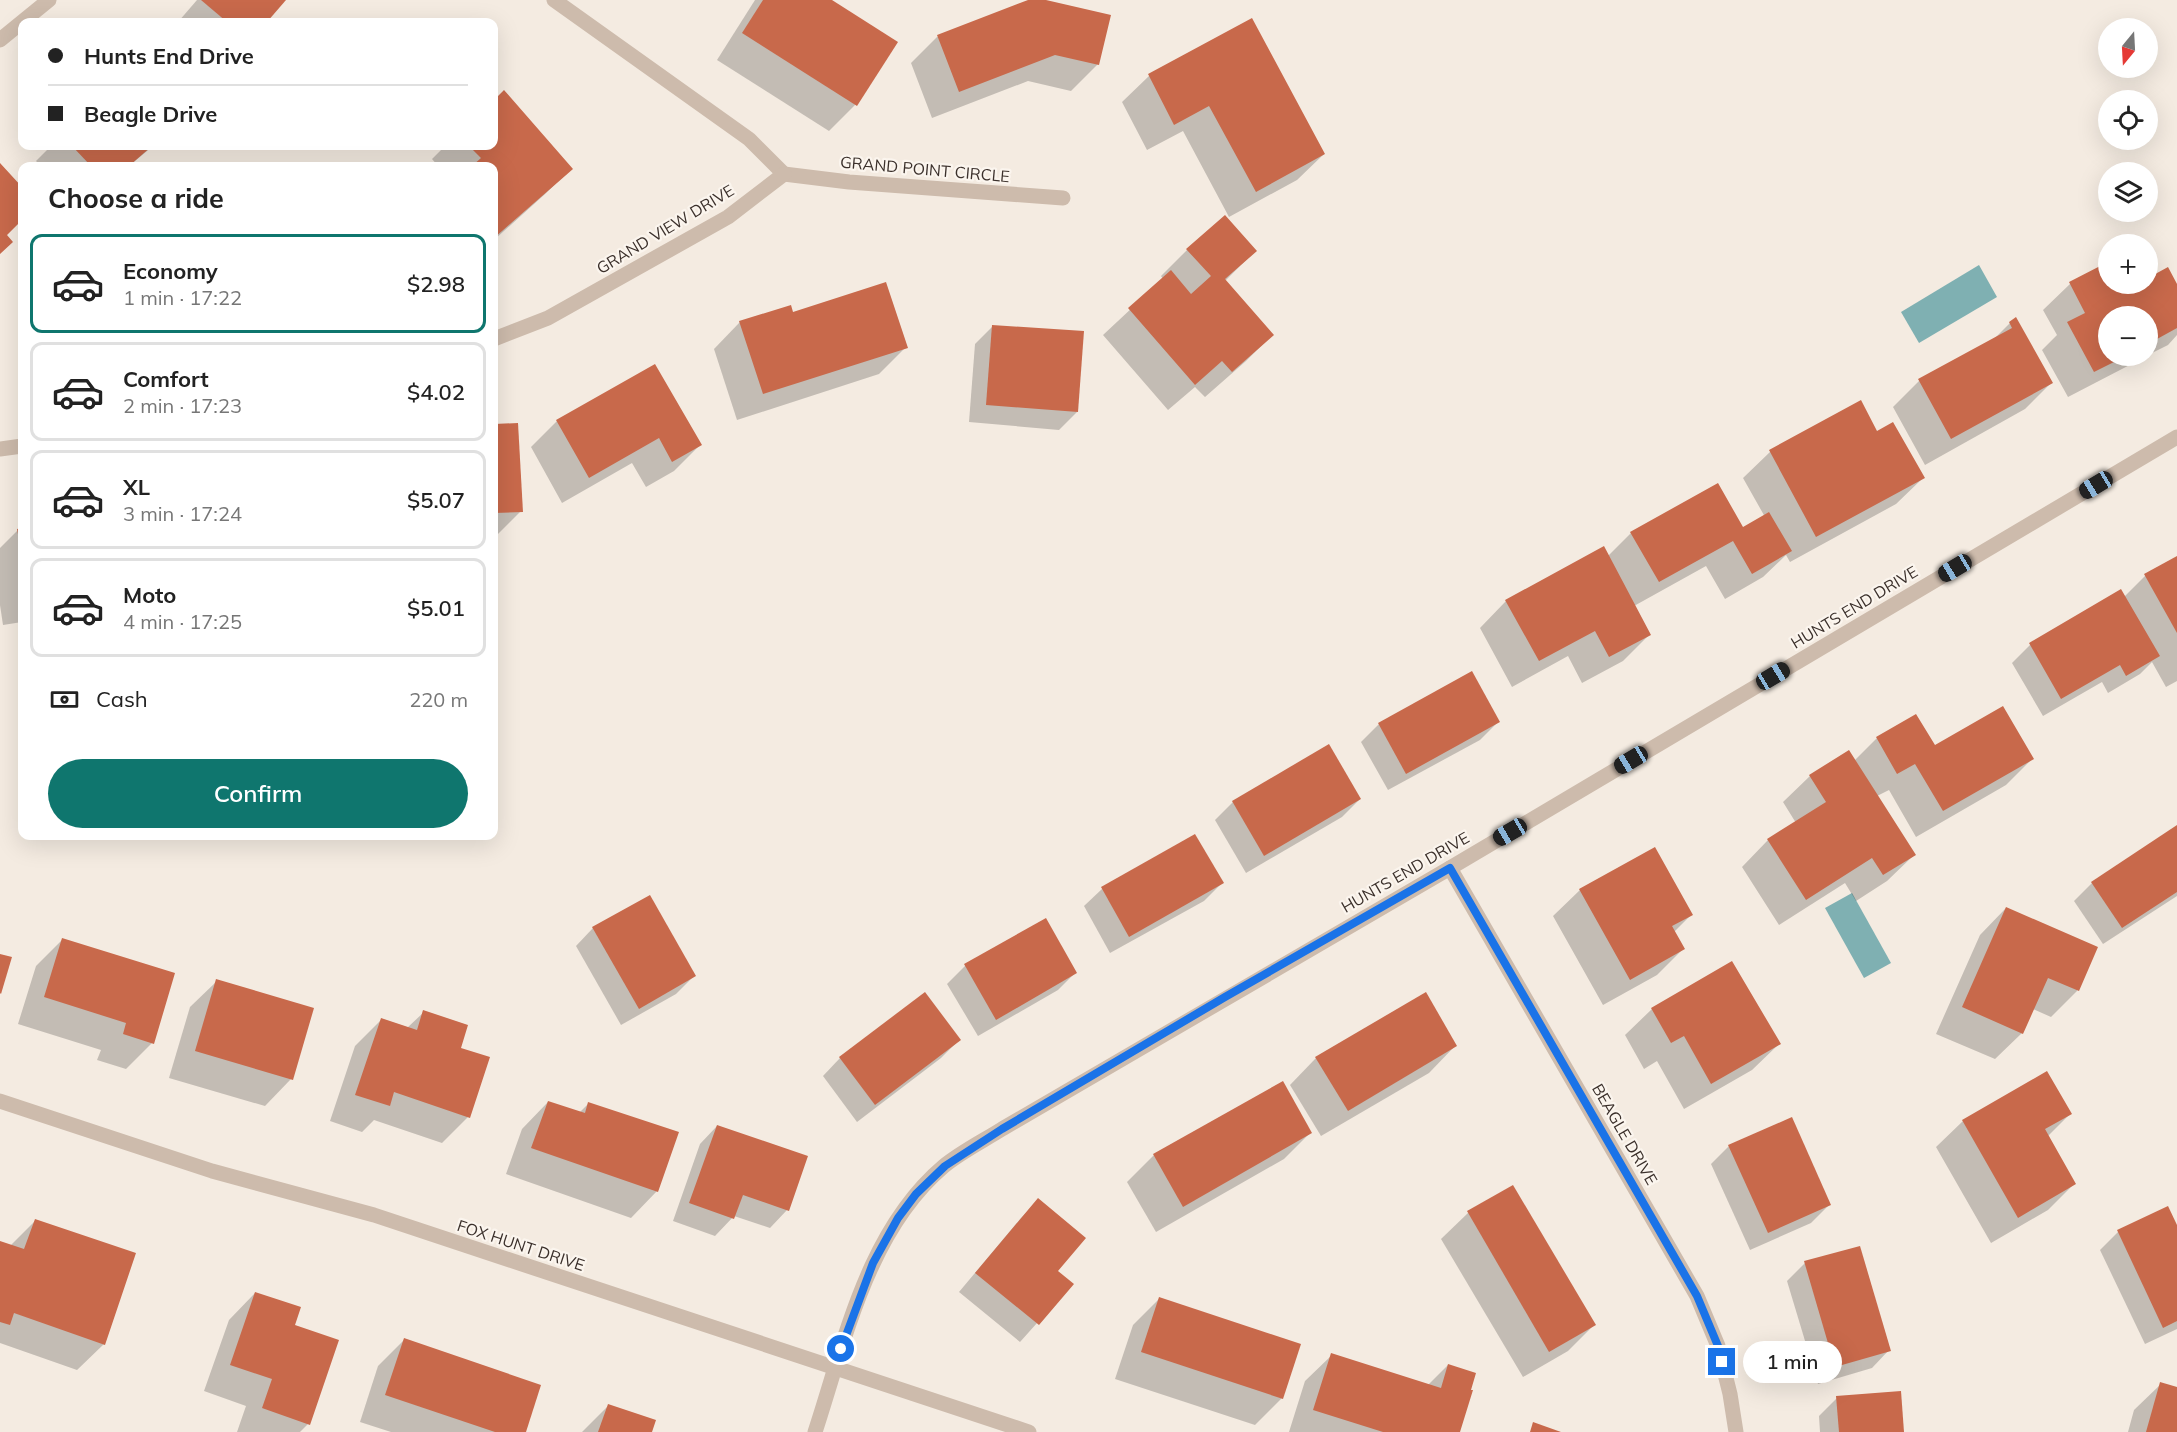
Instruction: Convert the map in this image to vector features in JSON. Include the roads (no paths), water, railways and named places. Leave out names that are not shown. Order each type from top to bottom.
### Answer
[{"type":"street","points":[[27,18],[49,0]]},
{"type":"street","points":[[554,0],[749,139],[784,174]]},
{"type":"street","points":[[0,40],[18,25]]},
{"type":"street","name":"GRAND POINT CIRCLE","points":[[784,174],[849,182],[1063,198]]},
{"type":"street","name":"GRAND VIEW DRIVE","points":[[498,337],[548,318],[728,216],[784,174]]},
{"type":"street","name":"HUNTS END DRIVE","points":[[815,1432],[835,1367],[873,1263],[904,1210],[916,1194],[945,1166],[1093,1075],[1450,868],[2177,437]]},
{"type":"street","points":[[0,448],[18,446]]},
{"type":"street","name":"BEAGLE DRIVE","points":[[1450,868],[1697,1296],[1718,1346],[1730,1394],[1736,1432]]},
{"type":"street","name":"FOX HUNT DRIVE","points":[[0,1101],[212,1171],[375,1215],[1029,1432]]},
{"type":"water","points":[[1979,265],[1997,297],[1919,343],[1901,312]]},
{"type":"water","points":[[1852,893],[1891,963],[1864,978],[1825,908]]}]
